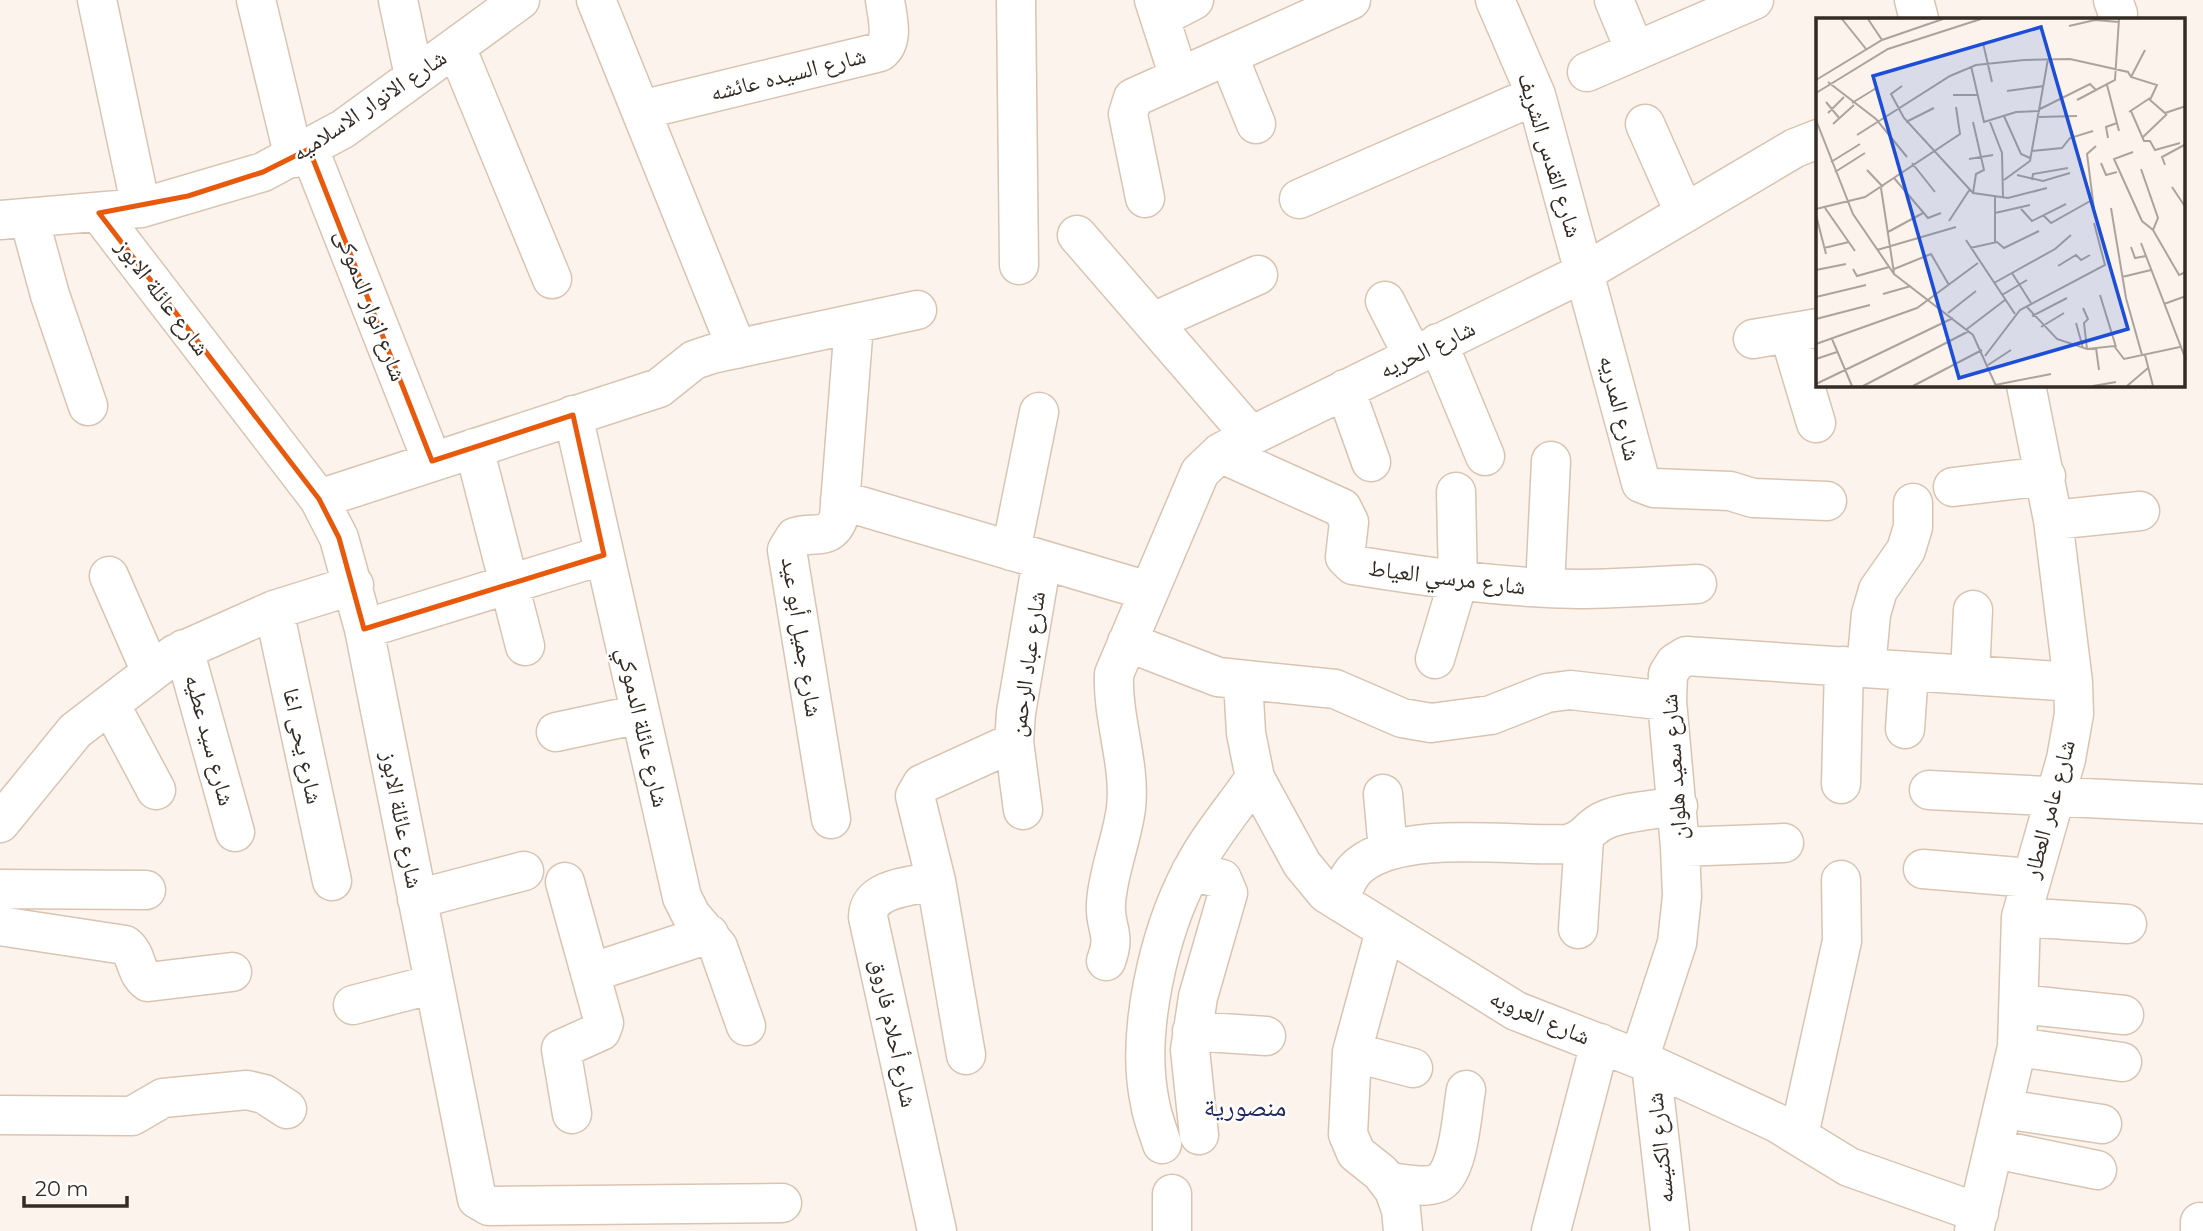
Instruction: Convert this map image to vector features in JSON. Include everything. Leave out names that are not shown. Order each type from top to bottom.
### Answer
[{"type":"street","points":[[97,0],[141,208]]},
{"type":"street","name":"شارع انوار الدموكى","points":[[256,0],[302,153],[432,461]]},
{"type":"street","points":[[398,0],[414,76]]},
{"type":"street","name":"شارع الانوار الاسلاميه","points":[[15,219],[141,208],[263,173],[302,153],[520,0]]},
{"type":"street","points":[[596,0],[737,349]]},
{"type":"street","name":"شارع السيده عائشه","points":[[640,110],[880,52],[887,47],[890,37],[885,0]]},
{"type":"street","points":[[1016,0],[1019,265]]},
{"type":"street","points":[[1179,77],[1157,9],[1194,0]]},
{"type":"street","points":[[1145,198],[1128,114],[1133,98],[1352,0]]},
{"type":"street","name":"شارع القدس الشريف","points":[[1495,0],[1536,95],[1585,272]]},
{"type":"street","points":[[1614,0],[1635,51]]},
{"type":"street","points":[[1587,72],[1635,51],[1686,14],[1754,0]]},
{"type":"street","points":[[1914,0],[1919,18]]},
{"type":"street","points":[[456,47],[552,279]]},
{"type":"street","points":[[1228,55],[1256,124]]},
{"type":"street","points":[[1299,199],[1536,95]]},
{"type":"street","points":[[1645,124],[1684,212]]},
{"type":"street","name":"شارع الحريه","points":[[1106,961],[1112,934],[1106,904],[1126,807],[1126,785],[1113,695],[1114,674],[1200,472],[1235,445],[1585,272],[1795,148],[1816,140]]},
{"type":"street","name":"شارع عائلة الابوز","points":[[99,213],[319,499],[339,538],[365,629],[475,1195],[480,1202],[489,1206],[782,1203]]},
{"type":"street","points":[[15,219],[50,295],[88,406]]},
{"type":"street","points":[[1077,235],[1153,322],[1235,445]]},
{"type":"street","name":"شارع المدريه","points":[[1585,272],[1642,483],[1654,488],[1730,491],[1753,498],[1827,501]]},
{"type":"street","points":[[1153,322],[1258,275]]},
{"type":"street","points":[[1385,301],[1426,350],[1486,456]]},
{"type":"street","points":[[319,499],[659,388],[694,360],[917,310]]},
{"type":"street","name":"شارع جميل أبو عيد","points":[[831,818],[787,550],[794,537],[825,536],[839,517],[854,324]]},
{"type":"street","points":[[1787,333],[1816,423]]},
{"type":"street","name":"شارع عامر العطار","points":[[1976,1222],[2017,1047],[2021,917],[2029,878],[2066,759],[2074,714],[2073,682],[2053,520],[2026,387]]},
{"type":"street","points":[[1345,389],[1371,462]]},
{"type":"street","name":"شارع عباد الرحمن","points":[[1023,810],[1014,742],[1039,412]]},
{"type":"street","name":"شارع عائلة الدموكي","points":[[573,415],[682,897],[691,915],[709,934],[727,967],[746,1026]]},
{"type":"street","name":"شارع مرسي العياط","points":[[1235,445],[1342,508],[1349,522],[1345,557],[1353,565],[1458,582],[1545,587],[1697,584]]},
{"type":"street","points":[[474,448],[525,646]]},
{"type":"street","points":[[1545,587],[1551,461]]},
{"type":"street","points":[[1953,488],[2046,476]]},
{"type":"street","points":[[1435,659],[1458,582],[1456,492]]},
{"type":"street","points":[[840,500],[1148,591]]},
{"type":"street","points":[[1841,785],[1855,667],[1878,590],[1906,550],[1913,527],[1913,503]]},
{"type":"street","points":[[2053,520],[2140,511]]},
{"type":"street","points":[[365,629],[604,555]]},
{"type":"street","points":[[109,576],[151,672]]},
{"type":"street","points":[[0,823],[75,731],[184,649],[274,610],[354,585]]},
{"type":"street","name":"شارع يحى اغا","points":[[274,610],[332,881]]},
{"type":"street","points":[[1970,675],[1973,610]]},
{"type":"street","points":[[1127,642],[1218,677],[1335,689],[1402,718],[1431,723],[1491,715],[1547,693],[1570,690],[1667,701]]},
{"type":"street","name":"شارع سيد عطيه","points":[[184,649],[235,832]]},
{"type":"street","name":"شارع سعيد هلوان","points":[[1645,1062],[1677,943],[1682,896],[1678,806],[1667,701],[1668,674],[1675,663],[1686,656],[2073,682]]},
{"type":"street","points":[[1905,729],[1909,671]]},
{"type":"street","name":"شارع العروبه","points":[[1243,680],[1246,733],[1255,778],[1302,864],[1326,893],[1497,1001],[1645,1062],[1799,1135],[1849,1167],[1976,1222]]},
{"type":"street","points":[[110,704],[156,790]]},
{"type":"street","points":[[556,732],[640,714]]},
{"type":"street","points":[[966,1055],[936,881],[914,802],[922,785],[1014,742]]},
{"type":"street","points":[[1162,1144],[1149,1102],[1149,1011],[1164,941],[1191,871],[1255,778]]},
{"type":"street","points":[[1929,790],[2203,804]]},
{"type":"street","points":[[1383,794],[1388,851]]},
{"type":"street","points":[[1340,902],[1346,883],[1359,866],[1388,851],[1424,842],[1552,845],[1584,839],[1598,824],[1607,819],[1678,806]]},
{"type":"street","points":[[1578,929],[1584,839]]},
{"type":"street","points":[[1680,847],[1784,843]]},
{"type":"street","points":[[1923,869],[2029,878]]},
{"type":"street","points":[[1191,871],[1222,879],[1228,893],[1206,965],[1192,1031],[1190,1050],[1199,1135]]},
{"type":"street","points":[[417,899],[524,872]]},
{"type":"street","points":[[1799,1135],[1842,941],[1841,880]]},
{"type":"street","name":"شارع أحلام فاروق","points":[[936,881],[878,895],[870,905],[868,917],[937,1231]]},
{"type":"street","points":[[565,882],[604,1023],[601,1031],[561,1049],[572,1114]]},
{"type":"street","points":[[0,889],[146,890]]},
{"type":"street","points":[[2021,917],[2127,924]]},
{"type":"street","points":[[0,926],[125,944],[132,950],[140,975],[148,982],[232,972]]},
{"type":"street","points":[[1385,931],[1352,1052],[1348,1134],[1356,1153],[1388,1182],[1401,1210],[1403,1231]]},
{"type":"street","points":[[590,973],[709,934]]},
{"type":"street","points":[[354,1005],[434,984]]},
{"type":"street","points":[[2020,1004],[2124,1015]]},
{"type":"street","points":[[1192,1031],[1266,1036]]},
{"type":"street","points":[[1551,1231],[1600,1043]]},
{"type":"street","points":[[2017,1047],[2122,1062]]},
{"type":"street","points":[[1352,1052],[1413,1068]]},
{"type":"street","name":"شارع الكنيسه","points":[[1645,1062],[1670,1231]]},
{"type":"street","points":[[0,1115],[132,1116],[163,1098],[247,1090],[264,1094],[287,1109]]},
{"type":"street","points":[[1388,1182],[1436,1184],[1449,1174],[1466,1090]]},
{"type":"street","points":[[2004,1109],[2102,1124]]},
{"type":"street","points":[[1995,1149],[2097,1170]]},
{"type":"highlighted area","points":[[309,149],[432,461],[573,415],[604,555],[364,629],[339,538],[319,499],[99,213],[188,196],[263,172]]},
{"type":"district","name":"منصورية","points":[[1245,1107]]}]
